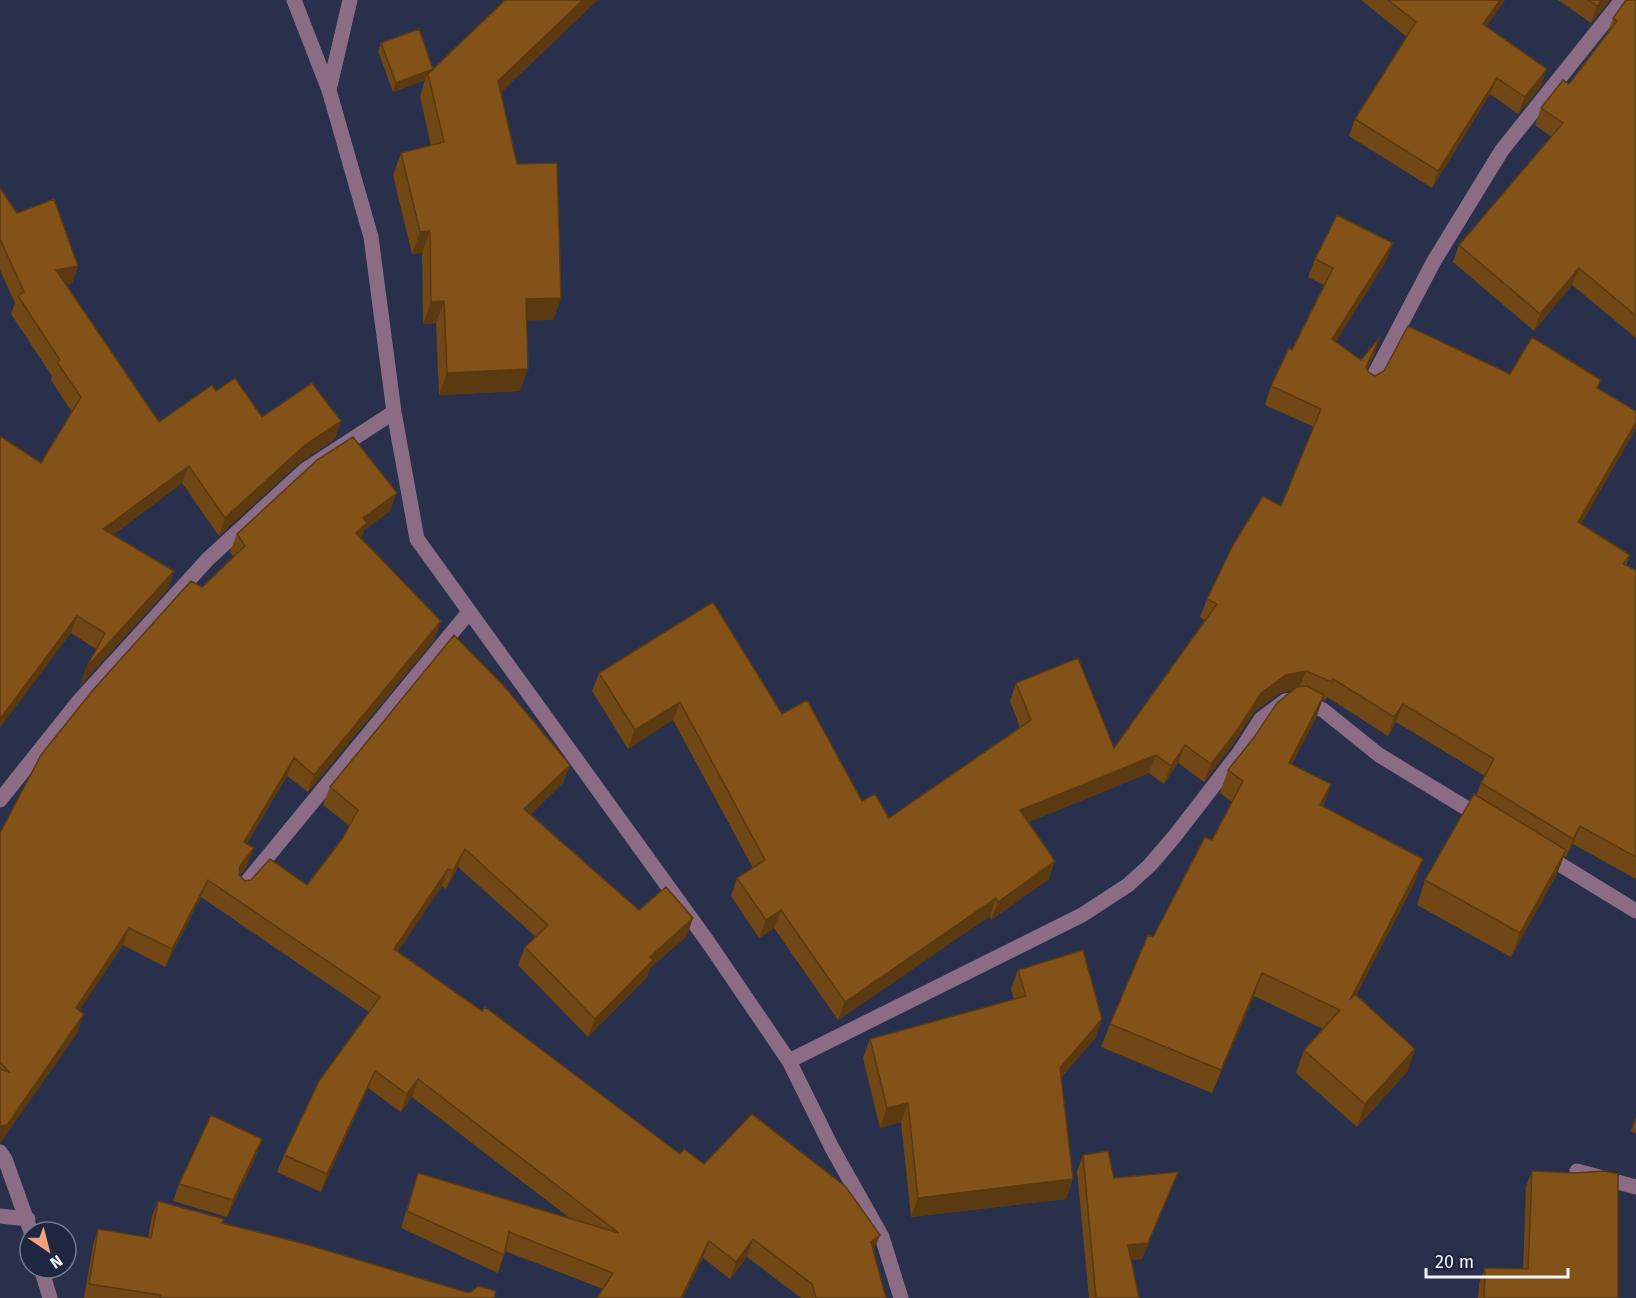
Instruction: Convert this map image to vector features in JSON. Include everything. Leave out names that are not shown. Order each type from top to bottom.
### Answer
[{"type":"street","points":[[294,0],[329,90],[371,237],[394,412],[417,539],[708,942],[789,1061],[832,1148],[882,1237],[901,1298]]},
{"type":"street","points":[[329,90],[350,0]]},
{"type":"street","points":[[1369,385],[1434,261],[1502,150],[1622,0]]},
{"type":"street","points":[[0,801],[79,701],[208,560],[305,470],[394,412]]},
{"type":"street","points":[[241,889],[469,612]]},
{"type":"street","points":[[789,1061],[1082,915],[1128,885],[1150,865],[1174,837],[1239,753],[1261,719],[1285,701],[1300,699],[1323,710],[1379,755],[1498,827]]},
{"type":"street","points":[[1527,845],[1636,911]]},
{"type":"street","points":[[0,1152],[5,1159],[28,1220]]},
{"type":"street","points":[[1577,1171],[1636,1187]]},
{"type":"street","points":[[0,1216],[18,1221]]},
{"type":"street","points":[[45,1280],[50,1298]]},
{"type":"building","points":[[505,0],[583,0],[498,81],[517,164],[557,163],[561,298],[526,299],[528,369],[447,373],[444,301],[431,302],[430,231],[420,232],[401,153],[444,142],[428,74]]},
{"type":"building","points":[[1388,0],[1500,0],[1483,24],[1547,69],[1525,97],[1497,78],[1438,171],[1355,119],[1416,22]]},
{"type":"building","points":[[1588,0],[1602,0],[1597,6]]},
{"type":"building","points":[[1626,0],[1636,0],[1636,316],[1579,268],[1540,314],[1459,245],[1563,123],[1541,108],[1563,80],[1569,84],[1617,21],[1613,18]]},
{"type":"building","points":[[419,29],[433,69],[396,83],[381,43]]},
{"type":"building","points":[[0,188],[17,213],[54,199],[78,266],[56,270],[159,422],[212,385],[216,391],[235,378],[262,417],[312,383],[341,421],[305,445],[225,518],[189,466],[103,529],[174,571],[86,668],[105,633],[77,616],[0,719],[0,436],[41,463],[81,397],[57,362],[60,360],[18,296],[24,292],[0,239]]},
{"type":"building","points":[[1337,215],[1393,243],[1332,339],[1361,360],[1380,337],[1366,367],[1368,372],[1375,376],[1384,371],[1408,326],[1510,374],[1532,337],[1601,380],[1597,388],[1636,411],[1636,422],[1578,522],[1630,555],[1623,564],[1636,570],[1636,857],[1580,826],[1573,839],[1481,783],[1494,759],[1403,704],[1394,717],[1333,679],[1332,682],[1306,671],[1286,675],[1261,693],[1238,729],[1211,764],[1185,745],[1171,766],[1156,755],[1020,810],[1055,861],[998,902],[996,898],[845,1002],[781,910],[766,920],[737,878],[765,860],[680,702],[635,730],[599,673],[713,602],[782,714],[807,700],[862,801],[875,794],[889,818],[1031,720],[1016,683],[1078,658],[1114,748],[1217,604],[1207,599],[1233,545],[1263,496],[1281,506],[1321,409],[1271,386],[1289,348],[1292,350],[1333,268],[1315,259]]},
{"type":"building","points":[[353,437],[397,493],[363,518],[367,523],[356,533],[441,621],[314,775],[294,758],[244,842],[254,848],[240,866],[239,875],[245,881],[251,880],[270,859],[307,885],[342,839],[358,810],[330,787],[454,635],[504,686],[570,765],[524,809],[639,910],[666,887],[693,918],[650,957],[653,960],[595,1019],[525,947],[548,925],[465,849],[453,871],[448,869],[394,949],[482,1011],[485,1007],[680,1154],[684,1149],[704,1164],[752,1114],[846,1187],[880,1235],[871,1242],[886,1298],[816,1298],[812,1284],[753,1239],[736,1262],[709,1241],[681,1298],[597,1298],[613,1273],[509,1232],[504,1255],[407,1211],[418,1173],[619,1233],[418,1079],[407,1094],[375,1071],[327,1174],[284,1155],[319,1081],[380,997],[208,880],[172,949],[129,928],[76,1008],[84,1014],[7,1125],[0,1128],[0,1069],[9,1072],[0,1062],[0,833],[41,755],[93,690],[191,581],[202,587],[245,546],[237,534],[317,460]]},
{"type":"building","points":[[1307,686],[1324,695],[1289,763],[1331,784],[1320,805],[1423,859],[1350,1000],[1355,994],[1415,1049],[1365,1104],[1304,1050],[1340,1010],[1262,973],[1221,1070],[1110,1024],[1148,935],[1153,937],[1205,837],[1212,840],[1243,781],[1228,770],[1277,703],[1297,687]]},
{"type":"building","points":[[1474,794],[1566,850],[1520,933],[1425,880]]},
{"type":"building","points":[[1083,950],[1102,1019],[1060,1068],[1073,1179],[918,1198],[908,1103],[887,1108],[870,1039],[1026,996],[1018,970]]},
{"type":"building","points":[[211,1115],[262,1139],[233,1200],[179,1184]]},
{"type":"building","points":[[1108,1151],[1114,1178],[1178,1172],[1148,1243],[1128,1245],[1139,1298],[1096,1298],[1083,1155]]},
{"type":"building","points":[[1532,1171],[1574,1173],[1605,1171],[1618,1174],[1618,1298],[1484,1298],[1485,1268],[1528,1269]]},
{"type":"building","points":[[158,1201],[224,1219],[222,1223],[305,1244],[466,1292],[471,1292],[478,1286],[496,1291],[494,1298],[160,1298],[161,1295],[89,1284],[98,1229],[151,1238]]}]
